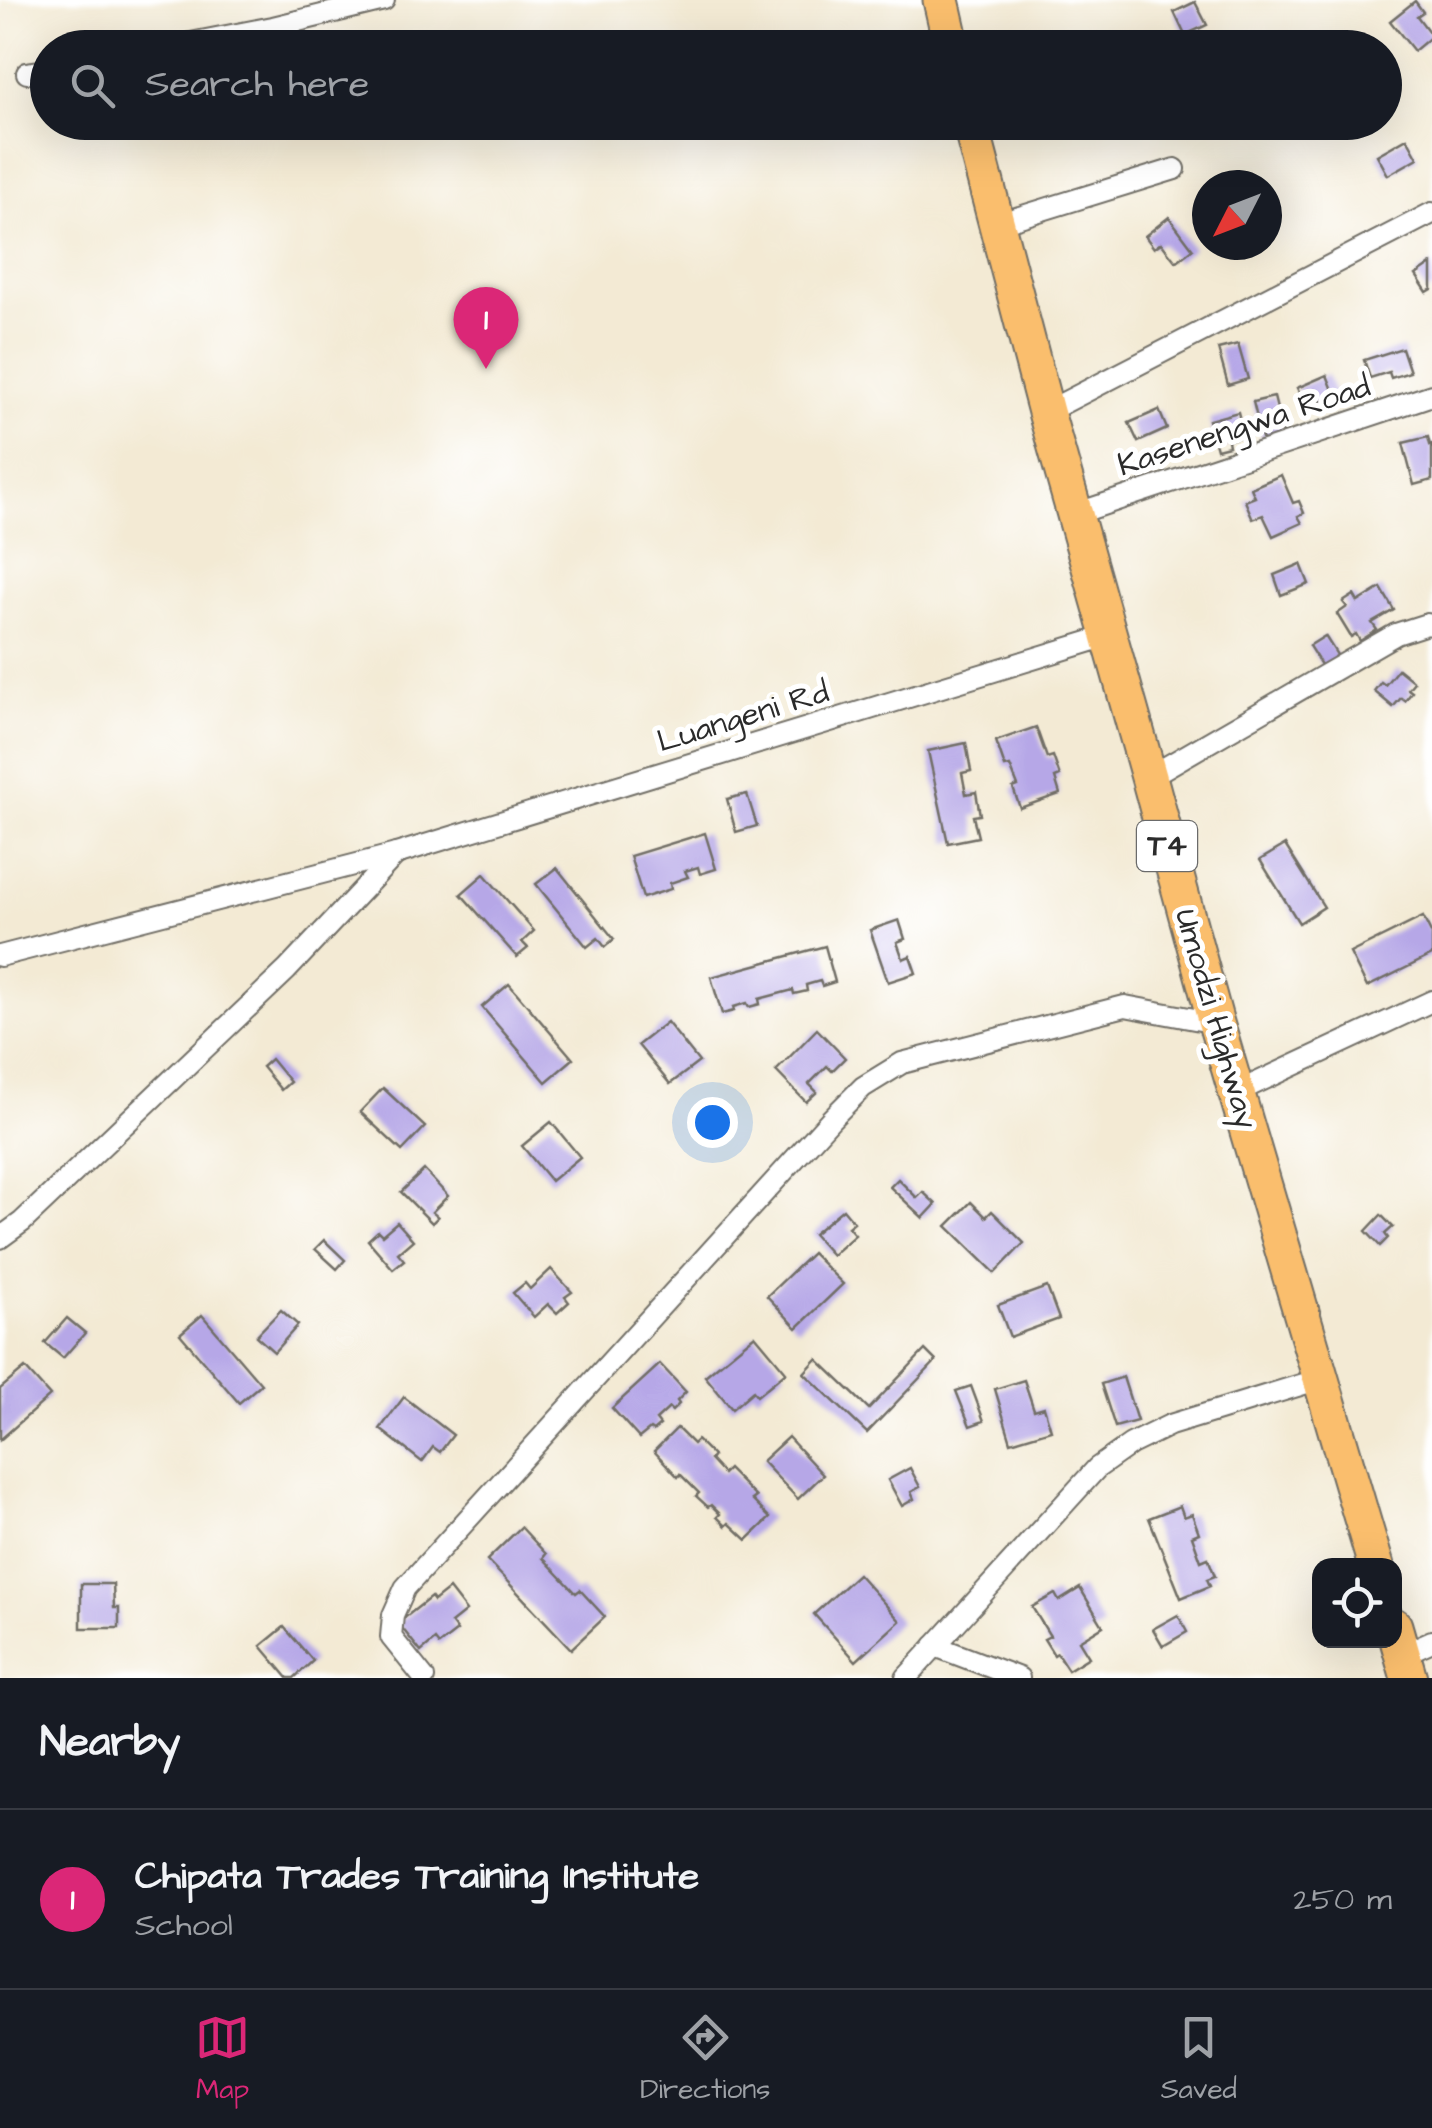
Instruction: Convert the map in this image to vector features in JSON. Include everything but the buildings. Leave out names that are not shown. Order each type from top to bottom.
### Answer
[{"type":"highway","points":[[941,0],[948,30]]},
{"type":"highway","name":"Umodzi Highway","points":[[975,140],[1216,1023],[1374,1558]]},
{"type":"street","points":[[257,30],[384,0]]},
{"type":"street","points":[[997,224],[1176,169]]},
{"type":"street","points":[[1046,412],[1432,213]]},
{"type":"street","name":"Kasenengwa Road","points":[[1076,514],[1432,395]]},
{"type":"street","points":[[1149,777],[1396,634],[1432,625]]},
{"type":"street","name":"Luangeni Rd","points":[[0,956],[396,854],[1108,636]]},
{"type":"street","name":"Luangeni Rd","points":[[0,1238],[22,1222],[286,970],[396,854]]},
{"type":"street","points":[[1237,1092],[1432,1001]]},
{"type":"street","points":[[424,1678],[390,1637],[393,1615],[405,1588],[864,1087],[902,1063],[1125,1006],[1216,1023]]},
{"type":"street","points":[[906,1678],[1097,1468],[1131,1444],[1170,1425],[1320,1380]]},
{"type":"street","points":[[935,1646],[1018,1678]]},
{"type":"place","name":"Chipata Trades Training Institute","points":[[486,369]]}]
